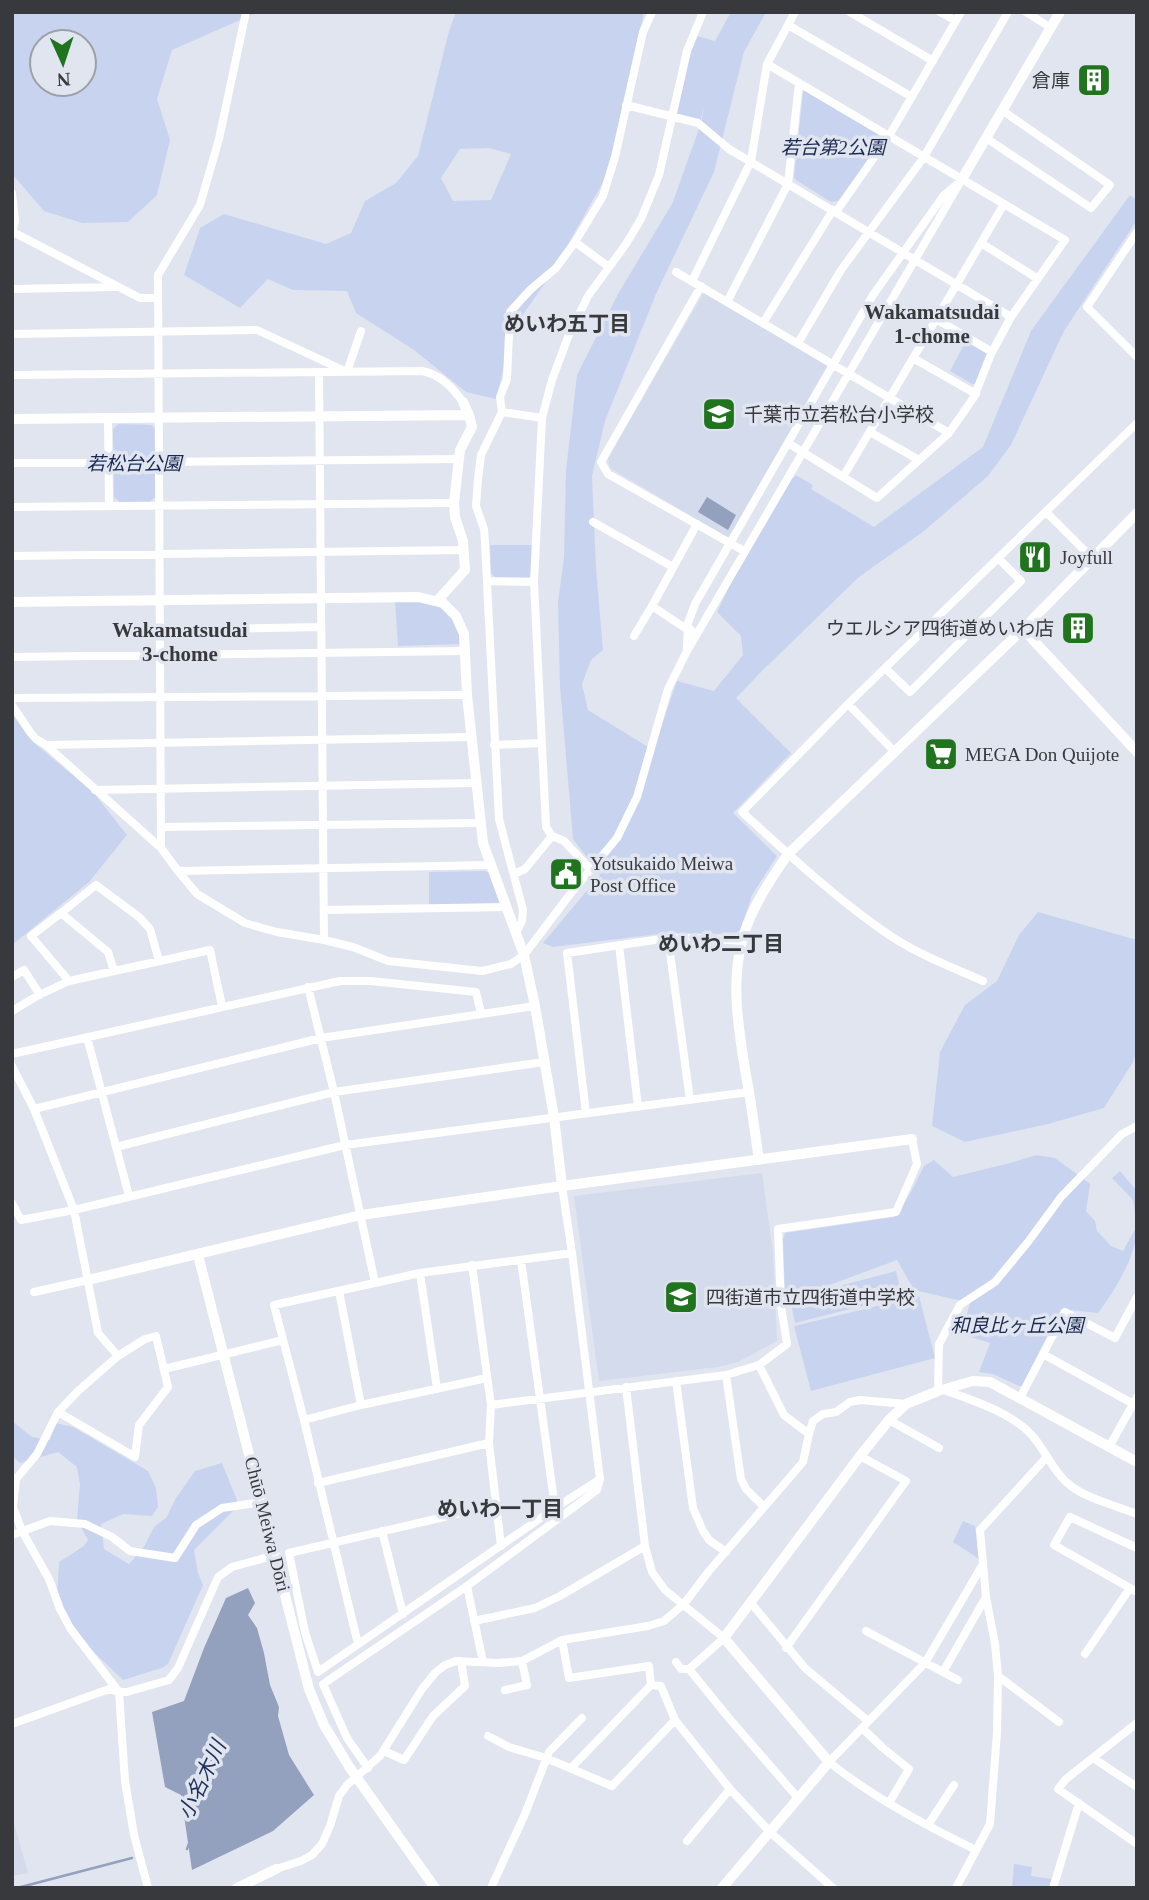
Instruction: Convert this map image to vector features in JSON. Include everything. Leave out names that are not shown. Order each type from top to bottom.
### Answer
[{"type":"street","points":[[161,848],[158,275],[200,205],[219,139],[246,12]]},
{"type":"street","points":[[516,933],[522,922],[523,911],[499,819],[484,529],[476,506],[481,455],[502,412],[500,397],[507,379],[510,312],[555,268],[575,242],[603,196],[615,157],[643,32],[652,12]]},
{"type":"street","points":[[591,870],[564,841],[552,836],[546,827],[534,582],[542,418],[568,337],[588,296],[641,219],[659,175],[687,51],[703,12]]},
{"type":"street","points":[[692,281],[751,162],[767,64],[795,12]]},
{"type":"street","points":[[850,12],[933,61]]},
{"type":"street","points":[[940,12],[956,21]]},
{"type":"street","points":[[763,323],[834,211],[889,136],[961,12]]},
{"type":"street","points":[[798,343],[841,270],[924,156],[1008,12]]},
{"type":"street","points":[[1026,12],[1051,28]]},
{"type":"street","points":[[12,705],[36,739],[161,848],[197,894],[245,923],[353,947],[388,961],[482,971],[511,964],[524,956],[617,838],[637,797],[668,689],[687,651],[1060,12]]},
{"type":"street","points":[[788,25],[912,97]]},
{"type":"street","points":[[767,64],[1065,240],[1011,317],[992,352],[976,394],[949,433],[877,498],[789,443]]},
{"type":"street","points":[[727,302],[788,184],[799,83]]},
{"type":"street","points":[[626,105],[698,123],[729,149],[1011,317]]},
{"type":"street","points":[[986,138],[1091,208],[1110,185],[1003,111]]},
{"type":"street","points":[[687,651],[688,622],[695,604],[873,295],[944,195],[962,179]]},
{"type":"street","points":[[12,193],[15,221],[13,233],[140,298],[158,298]]},
{"type":"street","points":[[843,477],[1004,204]]},
{"type":"street","points":[[1135,350],[1087,307],[1137,232]]},
{"type":"street","points":[[575,242],[609,267]]},
{"type":"street","points":[[981,243],[1038,279]]},
{"type":"street","points":[[677,272],[949,433]]},
{"type":"street","points":[[701,286],[601,462],[608,474],[744,551]]},
{"type":"street","points":[[12,289],[120,287]]},
{"type":"street","points":[[936,319],[992,352]]},
{"type":"street","points":[[12,334],[257,330],[347,372]]},
{"type":"street","points":[[347,372],[361,331]]},
{"type":"street","points":[[913,358],[976,394]]},
{"type":"street","points":[[12,375],[422,371],[434,374],[452,387],[463,402],[472,427],[460,450],[454,503],[455,517],[463,541],[465,570],[437,601]]},
{"type":"street","points":[[319,372],[324,940]]},
{"type":"street","points":[[502,412],[542,418]]},
{"type":"street","points":[[12,419],[469,415]]},
{"type":"street","points":[[108,419],[109,506]]},
{"type":"street","points":[[983,981],[919,953],[883,931],[742,812],[848,704],[1137,423]]},
{"type":"street","points":[[870,432],[919,460]]},
{"type":"street","points":[[159,462],[458,459]]},
{"type":"street","points":[[12,463],[108,463]]},
{"type":"street","points":[[12,507],[454,503]]},
{"type":"street","points":[[1046,512],[1092,558]]},
{"type":"street","points":[[759,1160],[736,1008],[736,985],[742,942],[749,919],[763,891],[788,853],[1023,629],[1137,513]]},
{"type":"street","points":[[593,522],[673,567]]},
{"type":"street","points":[[634,636],[697,524]]},
{"type":"street","points":[[12,556],[464,550]]},
{"type":"street","points":[[885,668],[910,692],[1021,581],[998,558]]},
{"type":"street","points":[[487,580],[534,582]]},
{"type":"street","points":[[12,602],[418,597],[437,601],[449,609],[464,634],[467,695],[480,823],[484,843],[524,956],[535,1006],[554,1117],[600,1479],[597,1490],[467,1586],[323,1684],[347,1738],[368,1768]]},
{"type":"street","points":[[652,606],[688,630],[699,630]]},
{"type":"street","points":[[160,630],[321,626]]},
{"type":"street","points":[[1023,629],[1137,752]]},
{"type":"street","points":[[12,657],[466,650]]},
{"type":"street","points":[[12,698],[467,695]]},
{"type":"street","points":[[848,704],[894,751]]},
{"type":"street","points":[[46,745],[471,737]]},
{"type":"street","points":[[494,745],[541,743]]},
{"type":"street","points":[[96,790],[476,783]]},
{"type":"street","points":[[161,827],[480,823]]},
{"type":"street","points":[[514,874],[525,869],[552,836]]},
{"type":"street","points":[[177,871],[492,865]]},
{"type":"street","points":[[69,981],[31,936],[96,885],[150,929],[159,961]]},
{"type":"street","points":[[324,911],[507,907]]},
{"type":"street","points":[[61,913],[108,952],[114,971]]},
{"type":"street","points":[[586,1113],[568,953],[668,938],[742,942]]},
{"type":"street","points":[[668,938],[690,1100]]},
{"type":"street","points":[[619,945],[638,1107]]},
{"type":"street","points":[[12,1011],[69,981],[210,950],[222,1006]]},
{"type":"street","points":[[12,977],[24,970],[40,995]]},
{"type":"street","points":[[12,1054],[340,981],[371,981],[476,992],[481,1013]]},
{"type":"street","points":[[308,987],[334,1092],[375,1283]]},
{"type":"street","points":[[34,1109],[321,1038],[535,1006]]},
{"type":"street","points":[[87,1037],[129,1196]]},
{"type":"street","points":[[116,1147],[334,1092],[544,1062]]},
{"type":"street","points":[[12,1066],[34,1109],[74,1210],[99,1334],[118,1356]]},
{"type":"street","points":[[12,1203],[21,1220],[74,1210],[345,1145],[749,1092]]},
{"type":"street","points":[[941,1390],[939,1344],[960,1305],[995,1282],[1061,1197],[1122,1134],[1137,1126]]},
{"type":"street","points":[[34,1292],[361,1215],[912,1139],[917,1164],[896,1212],[778,1229],[781,1306],[787,1344],[759,1365],[726,1375],[491,1405]]},
{"type":"street","points":[[358,1644],[274,1305],[420,1273],[572,1253]]},
{"type":"street","name":"Chūō Meiwa Dōri","points":[[198,1255],[309,1689],[324,1725],[350,1768],[435,1888]]},
{"type":"street","points":[[521,1260],[555,1508]]},
{"type":"street","points":[[472,1265],[491,1405],[489,1443],[501,1546]]},
{"type":"street","points":[[420,1273],[437,1389]]},
{"type":"street","points":[[339,1291],[361,1405]]},
{"type":"street","points":[[1020,1398],[1065,1312],[1115,1338],[1137,1297]]},
{"type":"street","points":[[58,1412],[135,1457],[139,1425],[168,1387],[156,1336],[145,1339],[118,1356],[58,1412],[37,1454],[14,1477],[13,1507],[70,1628],[120,1692],[125,1781],[134,1835],[148,1888]]},
{"type":"street","points":[[164,1369],[283,1340]]},
{"type":"street","points":[[1043,1354],[1136,1402],[1109,1447]]},
{"type":"street","points":[[759,1365],[783,1415],[809,1434]]},
{"type":"street","points":[[726,1375],[741,1479],[746,1489],[764,1507]]},
{"type":"street","points":[[304,1420],[487,1378]]},
{"type":"street","points":[[676,1381],[693,1508],[709,1540],[726,1552]]},
{"type":"street","points":[[676,1662],[681,1669],[689,1669],[724,1638],[860,1456],[889,1420],[906,1404],[973,1381],[990,1382],[1137,1462]]},
{"type":"street","points":[[626,1387],[646,1546],[652,1572],[664,1590],[724,1638],[829,1762],[853,1782],[889,1804],[976,1850]]},
{"type":"street","points":[[941,1390],[1006,1416],[1034,1437],[1046,1458],[1069,1485],[1137,1514]]},
{"type":"street","points":[[237,1888],[276,1868],[312,1855],[322,1844],[339,1796],[347,1785],[384,1751],[422,1689],[445,1665],[456,1661],[522,1661],[562,1640],[664,1621],[684,1604],[803,1462],[813,1421],[823,1414],[836,1412],[850,1402],[860,1400],[906,1404]]},
{"type":"street","points":[[889,1420],[939,1448]]},
{"type":"street","points":[[318,1483],[489,1443]]},
{"type":"street","points":[[786,1648],[906,1481],[860,1456]]},
{"type":"street","points":[[956,1888],[990,1824],[997,1733],[998,1676],[979,1530],[1046,1458]]},
{"type":"street","points":[[496,1505],[289,1553],[305,1632],[318,1672],[600,1479]]},
{"type":"street","points":[[12,1535],[50,1521],[85,1524],[112,1537],[130,1550],[175,1559],[197,1525],[222,1508],[262,1502]]},
{"type":"street","points":[[1085,1654],[1133,1590],[1054,1545],[1070,1517],[1137,1548]]},
{"type":"street","points":[[382,1531],[403,1614]]},
{"type":"street","points":[[474,1621],[535,1608],[646,1546]]},
{"type":"street","points":[[12,1724],[109,1689],[120,1692],[170,1681],[218,1577],[232,1567],[276,1555]]},
{"type":"street","points":[[722,1888],[829,1762],[925,1662],[983,1564]]},
{"type":"street","points":[[467,1586],[483,1662]]},
{"type":"street","points":[[943,1672],[986,1597]]},
{"type":"street","points":[[751,1603],[805,1668],[868,1720]]},
{"type":"street","points":[[866,1630],[958,1680]]},
{"type":"street","points":[[562,1640],[569,1678],[649,1666],[651,1685],[571,1768]]},
{"type":"street","points":[[384,1751],[404,1760],[433,1716],[465,1686],[461,1661]]},
{"type":"street","points":[[505,1690],[527,1685],[522,1661]]},
{"type":"street","points":[[689,1669],[798,1798]]},
{"type":"street","points":[[998,1676],[1059,1722]]},
{"type":"street","points":[[651,1685],[660,1686],[676,1720],[730,1789],[769,1832],[833,1888]]},
{"type":"street","points":[[491,1888],[525,1814],[549,1752],[582,1718]]},
{"type":"street","points":[[488,1736],[509,1747],[546,1758],[612,1786],[676,1720]]},
{"type":"street","points":[[1137,1723],[1058,1788],[1137,1844]]},
{"type":"street","points":[[862,1728],[909,1769],[889,1804]]},
{"type":"street","points":[[1093,1758],[1137,1787]]},
{"type":"street","points":[[928,1825],[954,1785]]},
{"type":"street","points":[[687,1841],[730,1789]]},
{"type":"street","points":[[1053,1888],[1079,1803]]},
{"type":"shaded area","name":"千葉市立若松台小学校","points":[[710,293],[828,363],[830,370],[732,536],[727,537],[610,468],[608,458],[703,294]]},
{"type":"shaded area","name":"四街道市立四街道中学校","points":[[762,1173],[773,1253],[777,1341],[738,1362],[718,1367],[599,1381],[574,1196]]},
{"type":"shaded area","points":[[12,1816],[28,1873],[12,1876]]},
{"type":"green space","points":[[12,12],[258,12],[172,50],[157,99],[170,140],[157,195],[128,222],[82,223],[44,211],[12,174]]},
{"type":"green space","points":[[456,12],[644,12],[611,168],[550,276],[513,329],[496,399],[466,392],[414,350],[356,313],[347,291],[293,290],[268,279],[240,308],[184,275],[200,228],[224,214],[326,244],[351,233],[365,201],[396,183],[418,156]],"holes":[[[489,148],[511,154],[491,200],[453,201],[441,178],[460,149]]]},
{"type":"green space","points":[[731,12],[766,12],[744,52],[714,172],[656,294],[605,421],[592,476],[603,650],[591,660],[582,684],[588,710],[653,750],[677,681],[714,691],[743,655],[741,636],[717,612],[744,556],[792,477],[796,475],[813,485],[811,489],[874,527],[983,447],[1031,331],[1130,195],[1137,200],[1137,220],[1064,331],[1011,445],[988,476],[924,531],[859,577],[736,698],[791,753],[733,813],[777,856],[752,895],[741,929],[735,934],[667,933],[553,947],[543,943],[600,875],[573,839],[560,686],[558,603],[564,557],[566,470],[577,375],[618,294],[673,202],[701,123],[704,105],[700,122],[678,115],[675,111],[697,36],[715,41]]},
{"type":"green space","name":"若台第2公園","points":[[808,89],[883,133],[883,139],[838,201],[831,202],[794,177],[803,92]]},
{"type":"green space","points":[[967,339],[986,350],[988,356],[976,384],[950,371]]},
{"type":"green space","name":"若松台公園","points":[[118,424],[151,425],[155,428],[155,497],[150,502],[121,503],[114,497],[113,429]]},
{"type":"green space","points":[[490,545],[532,545],[531,577],[496,578],[491,573]]},
{"type":"green space","points":[[419,600],[450,613],[457,625],[462,644],[398,646],[395,601]]},
{"type":"green space","points":[[12,713],[33,742],[93,792],[127,835],[89,882],[12,945]]},
{"type":"green space","points":[[429,872],[490,873],[499,902],[497,904],[429,906]]},
{"type":"green space","points":[[1038,912],[1137,940],[1137,1050],[1133,1062],[1104,1108],[1048,1124],[965,1142],[932,1126],[940,1052],[965,1005],[997,981],[1019,935]]},
{"type":"green space","name":"和良比ヶ丘公園","points":[[1036,1155],[1055,1158],[1090,1184],[1086,1211],[1095,1221],[1097,1231],[1111,1246],[1123,1251],[1137,1226],[1129,1260],[1105,1304],[1098,1313],[1061,1309],[1022,1386],[993,1374],[979,1372],[990,1343],[961,1334],[970,1303],[914,1290],[897,1260],[827,1286],[785,1297],[785,1233],[894,1217],[924,1166],[934,1160],[953,1177]]},
{"type":"green space","points":[[1120,1171],[1137,1191],[1137,1225],[1133,1200],[1112,1178]]},
{"type":"green space","points":[[896,1271],[902,1296],[795,1323],[790,1299]]},
{"type":"green space","points":[[919,1296],[935,1358],[811,1391],[794,1326]]},
{"type":"green space","points":[[12,1421],[32,1437],[50,1440],[56,1423],[73,1427],[148,1471],[156,1488],[158,1507],[152,1516],[123,1514],[101,1524],[104,1549],[129,1564],[144,1547],[154,1527],[166,1518],[195,1471],[222,1463],[239,1505],[194,1550],[203,1585],[168,1664],[162,1668],[123,1680],[81,1640],[57,1596],[59,1562],[84,1546],[88,1540],[77,1520],[80,1485],[77,1467],[58,1452],[20,1463],[12,1456]]},
{"type":"green space","points":[[963,1521],[975,1526],[979,1559],[953,1542]]},
{"type":"green space","points":[[1014,1864],[1032,1867],[1031,1876],[1052,1879],[1049,1888],[1012,1888]]},
{"type":"water","points":[[707,497],[736,515],[728,530],[698,512]]},
{"type":"water","points":[[248,1588],[255,1603],[248,1615],[257,1628],[289,1755],[314,1795],[273,1831],[192,1870],[181,1795],[165,1787],[152,1712],[184,1701],[226,1598]]},
{"type":"waterway","name":"小名木川","points":[[187,1849],[190,1841]]},
{"type":"waterway","name":"小名木川","points":[[17,1888],[132,1858]]},
{"type":"place","name":"倉庫","points":[[1094,80]]},
{"type":"place","name":"千葉市立若松台小学校","points":[[719,414]]},
{"type":"place","name":"Joyfull","points":[[1035,557]]},
{"type":"place","name":"ウエルシア四街道めいわ店","points":[[1078,628]]},
{"type":"place","name":"MEGA Don Quijote","points":[[941,754]]},
{"type":"place","name":"Yotsukaido Meiwa Post Office","points":[[566,874]]},
{"type":"place","name":"四街道市立四街道中学校","points":[[681,1297]]},
{"type":"district","name":"めいわ五丁目","points":[[567,324]]},
{"type":"district","name":"Wakamatsudai 1-chome","points":[[932,324]]},
{"type":"district","name":"Wakamatsudai 3-chome","points":[[180,642]]},
{"type":"district","name":"めいわ二丁目","points":[[721,944]]},
{"type":"district","name":"めいわ一丁目","points":[[500,1509]]}]
